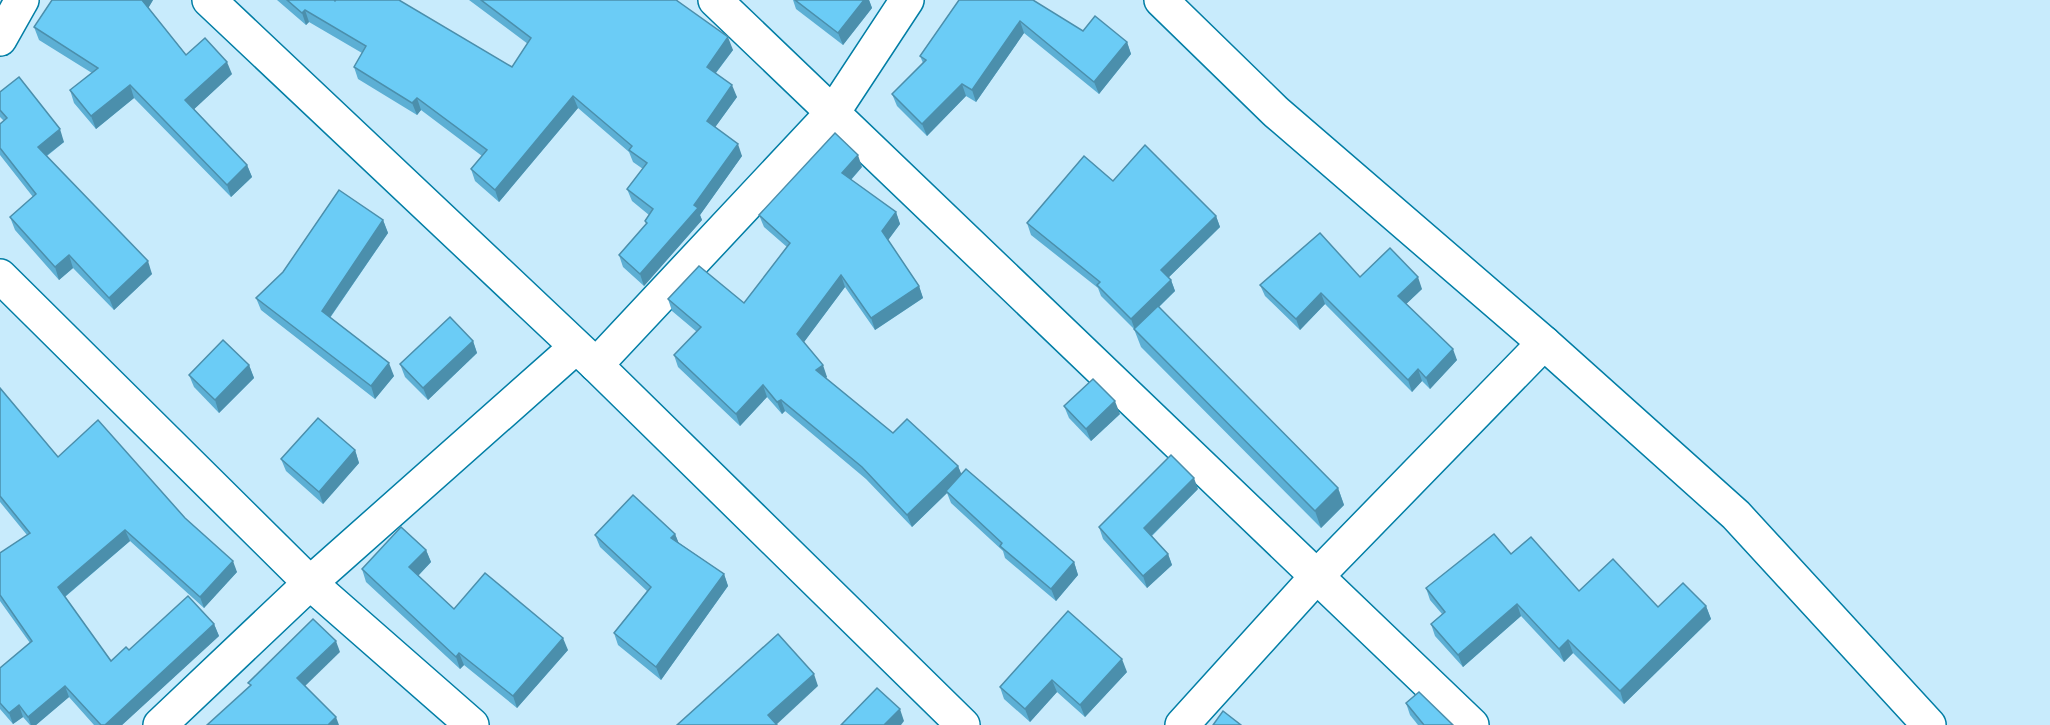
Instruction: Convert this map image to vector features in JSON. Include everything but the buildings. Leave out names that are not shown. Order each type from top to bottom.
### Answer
[{"type":"street","points":[[0,39],[22,0]]},
{"type":"street","points":[[209,0],[586,356],[963,725]]},
{"type":"street","points":[[715,0],[834,111],[1472,725]]},
{"type":"street","points":[[160,725],[310,582],[586,356],[834,111],[907,0]]},
{"type":"street","points":[[1161,0],[1276,112],[1544,343],[1736,515],[1929,725]]},
{"type":"street","points":[[0,276],[310,582],[472,725]]},
{"type":"street","points":[[1182,725],[1318,575],[1544,343]]}]
